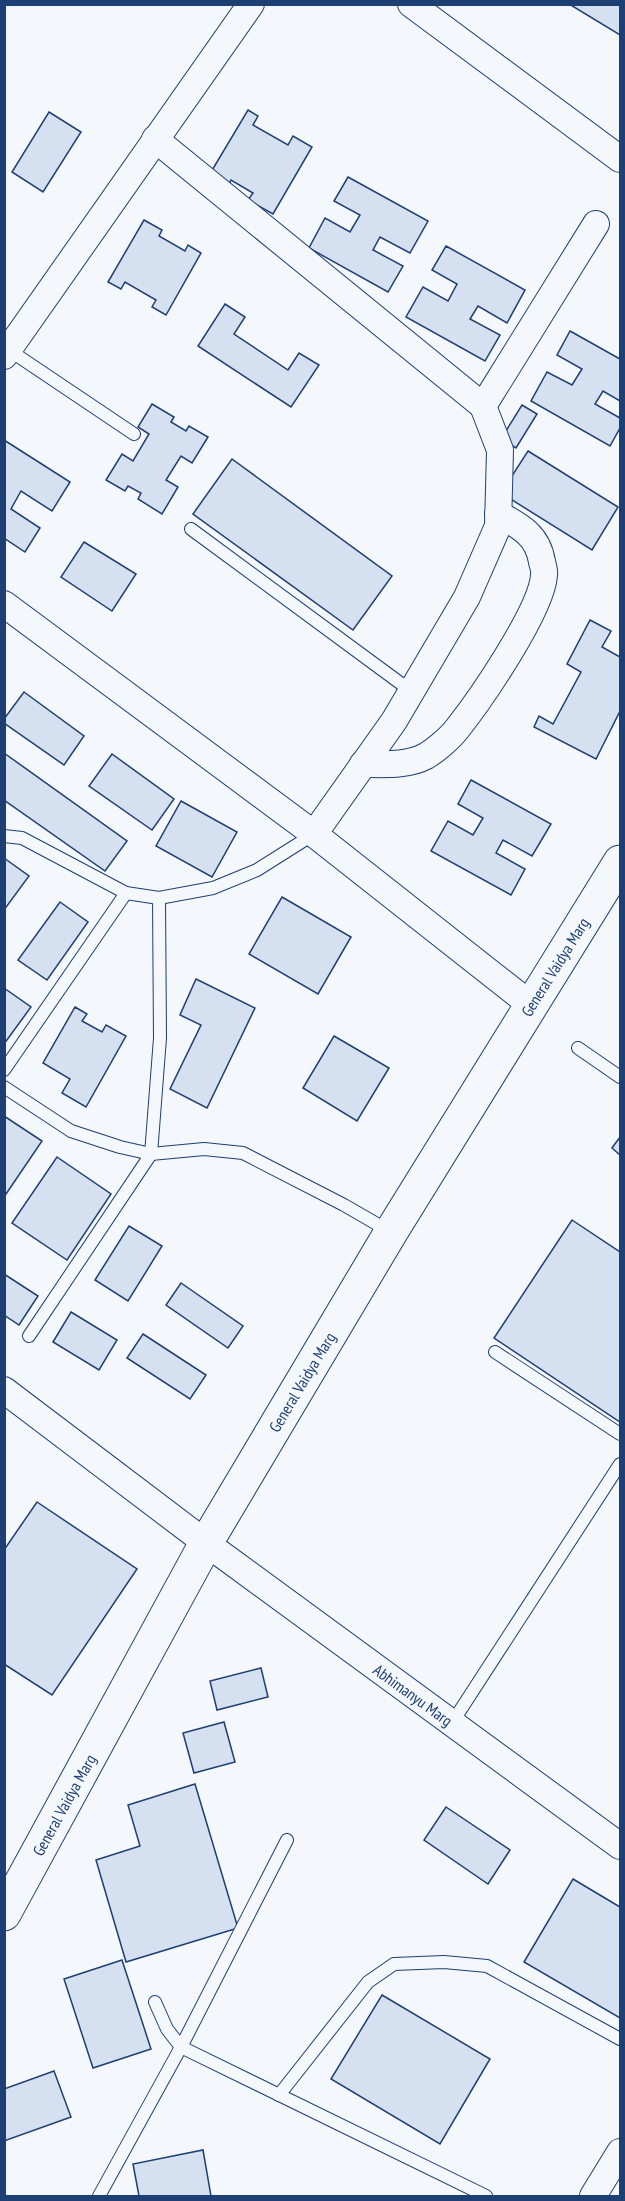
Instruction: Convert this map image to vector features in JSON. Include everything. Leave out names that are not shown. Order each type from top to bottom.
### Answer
[{"type":"street","points":[[7,353],[251,4]]},
{"type":"street","points":[[426,9],[621,159]]},
{"type":"street","points":[[155,139],[483,406],[500,450],[498,526],[467,597],[394,721],[314,834]]},
{"type":"street","points":[[483,406],[596,224]]},
{"type":"street","points":[[363,764],[400,765],[426,756],[456,732],[502,663],[534,608],[544,575],[541,556],[534,538],[522,527],[498,514]]},
{"type":"street","points":[[4,604],[314,834],[531,1005]]},
{"type":"street","name":"General Vaidya Marg","points":[[4,1914],[206,1543],[391,1232],[621,862]]},
{"type":"street","name":"Abhimanyu Marg","points":[[4,1390],[206,1543],[621,1846]]},
{"type":"street","points":[[593,2196],[621,2152]]},
{"type":"lane","points":[[7,353],[135,434]]},
{"type":"lane","points":[[191,529],[411,691]]},
{"type":"lane","points":[[4,836],[22,838],[126,893],[159,897],[213,888],[257,870],[314,834]]},
{"type":"lane","points":[[4,1070],[126,893]]},
{"type":"lane","points":[[29,1336],[151,1154],[160,1038],[159,897]]},
{"type":"lane","points":[[578,1048],[621,1077]]},
{"type":"lane","points":[[4,1087],[71,1131],[120,1147],[151,1154],[204,1149],[243,1153],[391,1232]]},
{"type":"lane","points":[[495,1352],[621,1434]]},
{"type":"lane","points":[[452,1723],[621,1464]]},
{"type":"lane","points":[[99,2196],[181,2047],[287,1840]]},
{"type":"lane","points":[[279,2095],[368,1982],[394,1964],[444,1962],[487,1966],[621,2039]]},
{"type":"lane","points":[[155,2002],[166,2028],[181,2047],[486,2196]]},
{"type":"building","points":[[569,4],[620,4],[620,35]]},
{"type":"building","points":[[248,110],[258,116],[253,125],[288,145],[293,136],[312,147],[273,214],[248,200],[253,193],[231,180],[227,188],[208,177]]},
{"type":"building","points":[[49,112],[81,132],[43,192],[12,172]]},
{"type":"building","points":[[348,177],[428,221],[410,253],[380,237],[373,250],[403,266],[388,292],[309,248],[325,218],[350,232],[360,215],[334,201]]},
{"type":"building","points":[[144,220],[162,230],[159,236],[185,251],[188,245],[201,253],[166,315],[152,307],[156,300],[125,282],[121,289],[108,282]]},
{"type":"building","points":[[446,246],[525,290],[507,323],[478,306],[470,319],[500,335],[485,361],[406,317],[423,287],[448,301],[457,284],[432,270]]},
{"type":"building","points":[[225,304],[245,317],[234,334],[288,370],[299,353],[319,365],[291,407],[198,346]]},
{"type":"building","points":[[570,331],[620,359],[620,401],[603,391],[595,404],[620,418],[620,428],[610,446],[531,401],[547,372],[572,385],[582,369],[557,355]]},
{"type":"building","points":[[152,404],[174,417],[171,422],[186,431],[189,426],[208,437],[192,463],[181,456],[166,480],[178,487],[162,514],[138,499],[141,493],[128,486],[125,491],[106,480],[122,454],[133,461],[149,434],[138,427]]},
{"type":"building","points":[[522,405],[537,414],[516,448],[501,439]]},
{"type":"building","points":[[4,440],[70,482],[52,511],[21,491],[11,509],[40,528],[25,552],[4,538]]},
{"type":"building","points":[[528,451],[618,507],[592,550],[501,493]]},
{"type":"building","points":[[232,459],[392,576],[353,630],[193,514]]},
{"type":"building","points":[[84,542],[136,574],[112,611],[61,577]]},
{"type":"building","points":[[590,620],[611,631],[602,647],[620,657],[620,711],[596,759],[534,727],[539,716],[553,724],[581,672],[567,664]]},
{"type":"building","points":[[24,692],[84,736],[64,765],[4,723],[4,719]]},
{"type":"building","points":[[4,753],[127,841],[105,871],[4,800]]},
{"type":"building","points":[[112,754],[174,799],[152,830],[89,786]]},
{"type":"building","points":[[471,780],[551,824],[532,856],[503,840],[496,853],[525,869],[511,895],[431,851],[448,821],[473,835],[483,818],[458,804]]},
{"type":"building","points":[[181,801],[237,832],[212,877],[156,846]]},
{"type":"building","points":[[4,858],[29,876],[4,910]]},
{"type":"building","points":[[282,897],[351,937],[318,994],[249,954]]},
{"type":"building","points":[[60,902],[88,922],[47,980],[18,960]]},
{"type":"building","points":[[196,979],[255,1008],[207,1108],[170,1089],[201,1025],[180,1015]]},
{"type":"building","points":[[4,988],[31,1007],[4,1044]]},
{"type":"building","points":[[75,1007],[87,1014],[82,1021],[102,1032],[106,1025],[126,1036],[86,1107],[62,1093],[70,1079],[43,1063]]},
{"type":"building","points":[[334,1036],[389,1068],[357,1121],[303,1088]]},
{"type":"building","points":[[4,1116],[42,1141],[4,1197]]},
{"type":"building","points":[[620,1137],[620,1155],[612,1148]]},
{"type":"building","points":[[57,1157],[111,1194],[67,1260],[12,1223]]},
{"type":"building","points":[[572,1220],[620,1252],[620,1422],[494,1338]]},
{"type":"building","points":[[129,1226],[162,1246],[128,1301],[95,1280]]},
{"type":"building","points":[[4,1274],[38,1296],[19,1325],[4,1315]]},
{"type":"building","points":[[181,1283],[243,1326],[228,1348],[166,1305]]},
{"type":"building","points":[[71,1312],[117,1340],[99,1370],[53,1342]]},
{"type":"building","points":[[143,1334],[206,1375],[190,1399],[127,1358]]},
{"type":"building","points":[[37,1502],[137,1569],[52,1695],[4,1664],[4,1550]]},
{"type":"building","points":[[261,1668],[268,1697],[217,1710],[210,1681]]},
{"type":"building","points":[[224,1722],[235,1762],[194,1773],[183,1733]]},
{"type":"building","points":[[195,1784],[238,1928],[126,1962],[96,1860],[140,1846],[128,1805]]},
{"type":"building","points":[[446,1807],[510,1850],[488,1884],[424,1840]]},
{"type":"building","points":[[573,1879],[620,1907],[620,2018],[524,1962]]},
{"type":"building","points":[[122,1960],[151,2049],[93,2068],[64,1979]]},
{"type":"building","points":[[382,1995],[490,2059],[440,2144],[331,2079]]},
{"type":"building","points":[[54,2071],[71,2117],[4,2141],[4,2089]]},
{"type":"building","points":[[203,2150],[211,2196],[139,2196],[133,2164]]}]
